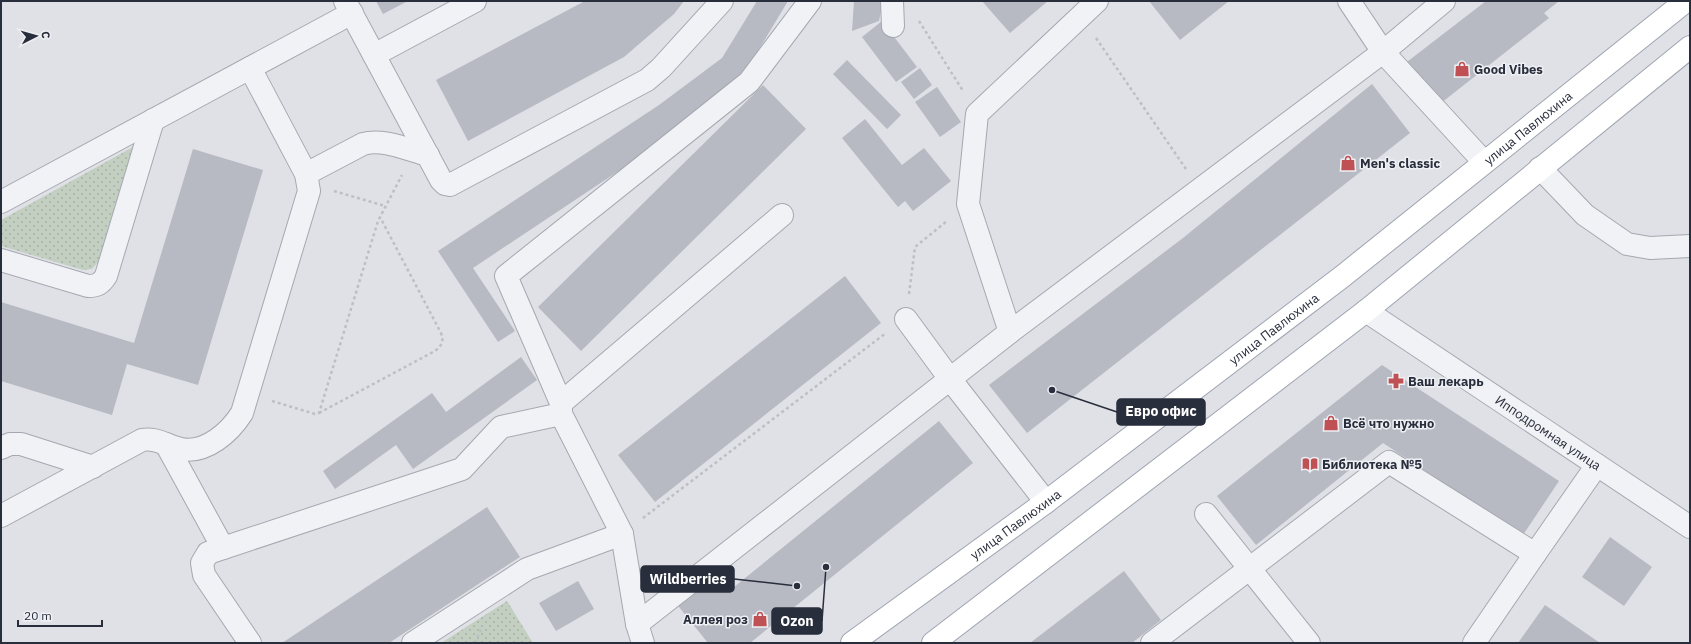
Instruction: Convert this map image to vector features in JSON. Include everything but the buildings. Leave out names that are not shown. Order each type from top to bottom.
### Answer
[{"type":"main road","name":"улица Павлюхина","points":[[852,643],[1046,502],[1337,280],[1686,1]]},
{"type":"main road","points":[[932,643],[1366,311],[1690,47]]},
{"type":"street","points":[[374,55],[475,1]]},
{"type":"street","points":[[1,202],[250,68],[348,7],[374,55],[421,154],[445,184],[450,185],[647,80],[661,68],[722,1]]},
{"type":"street","points":[[638,637],[622,534],[561,409],[506,276],[749,82],[810,1]]},
{"type":"street","points":[[892,1],[893,26]]},
{"type":"street","points":[[1010,332],[968,204],[978,114],[1097,1]]},
{"type":"street","points":[[1349,1],[1383,52],[1484,162]]},
{"type":"street","points":[[638,637],[950,379],[1010,332],[1383,52],[1444,1]]},
{"type":"street","points":[[1,516],[142,440],[149,439],[182,449],[204,446],[215,441],[234,425],[242,413],[308,195],[307,178],[250,68]]},
{"type":"street","points":[[1,260],[88,286],[94,286],[103,281],[106,276],[153,120]]},
{"type":"street","points":[[307,178],[363,144],[369,142],[380,143],[421,154]]},
{"type":"street","points":[[1540,168],[1585,215],[1627,244],[1650,248],[1690,246]]},
{"type":"street","points":[[250,643],[204,575],[202,569],[204,558],[208,553],[462,469],[501,427],[561,409],[782,215]]},
{"type":"street","name":"Ипподромная улица","points":[[1366,311],[1690,527]]},
{"type":"street","points":[[906,319],[950,379],[1046,502]]},
{"type":"street","points":[[1,448],[10,444],[21,444],[92,467]]},
{"type":"street","points":[[166,444],[223,548]]},
{"type":"street","points":[[1152,643],[1389,462],[1535,554]]},
{"type":"street","points":[[1474,643],[1597,465]]},
{"type":"street","points":[[1206,514],[1309,643]]},
{"type":"street","points":[[413,643],[526,569],[622,534]]},
{"type":"path","points":[[916,16],[978,114]]},
{"type":"path","points":[[1081,16],[1200,189]]},
{"type":"path","points":[[319,413],[380,216],[385,206],[421,154]]},
{"type":"path","points":[[307,178],[385,206]]},
{"type":"path","points":[[622,534],[906,319],[915,247],[968,204]]},
{"type":"path","points":[[248,394],[315,414],[319,413],[435,351],[442,345],[443,339],[441,333],[380,216]]},
{"type":"green space","points":[[133,147],[98,262],[92,269],[83,270],[1,246],[1,220]]},
{"type":"green space","points":[[507,601],[533,643],[441,643]]},
{"type":"place","name":"Good Vibes","points":[[1462,69]]},
{"type":"place","name":"Men's classic","points":[[1348,163]]},
{"type":"place","name":"Ваш лекарь","points":[[1396,381]]},
{"type":"place","name":"Евро офис","points":[[1052,390]]},
{"type":"place","name":"Всё что нужно","points":[[1331,423]]},
{"type":"place","name":"Библиотека №5","points":[[1310,464]]},
{"type":"place","name":"Ozon","points":[[826,567]]},
{"type":"place","name":"Wildberries","points":[[797,586]]},
{"type":"place","name":"Аллея роз","points":[[760,619]]}]
